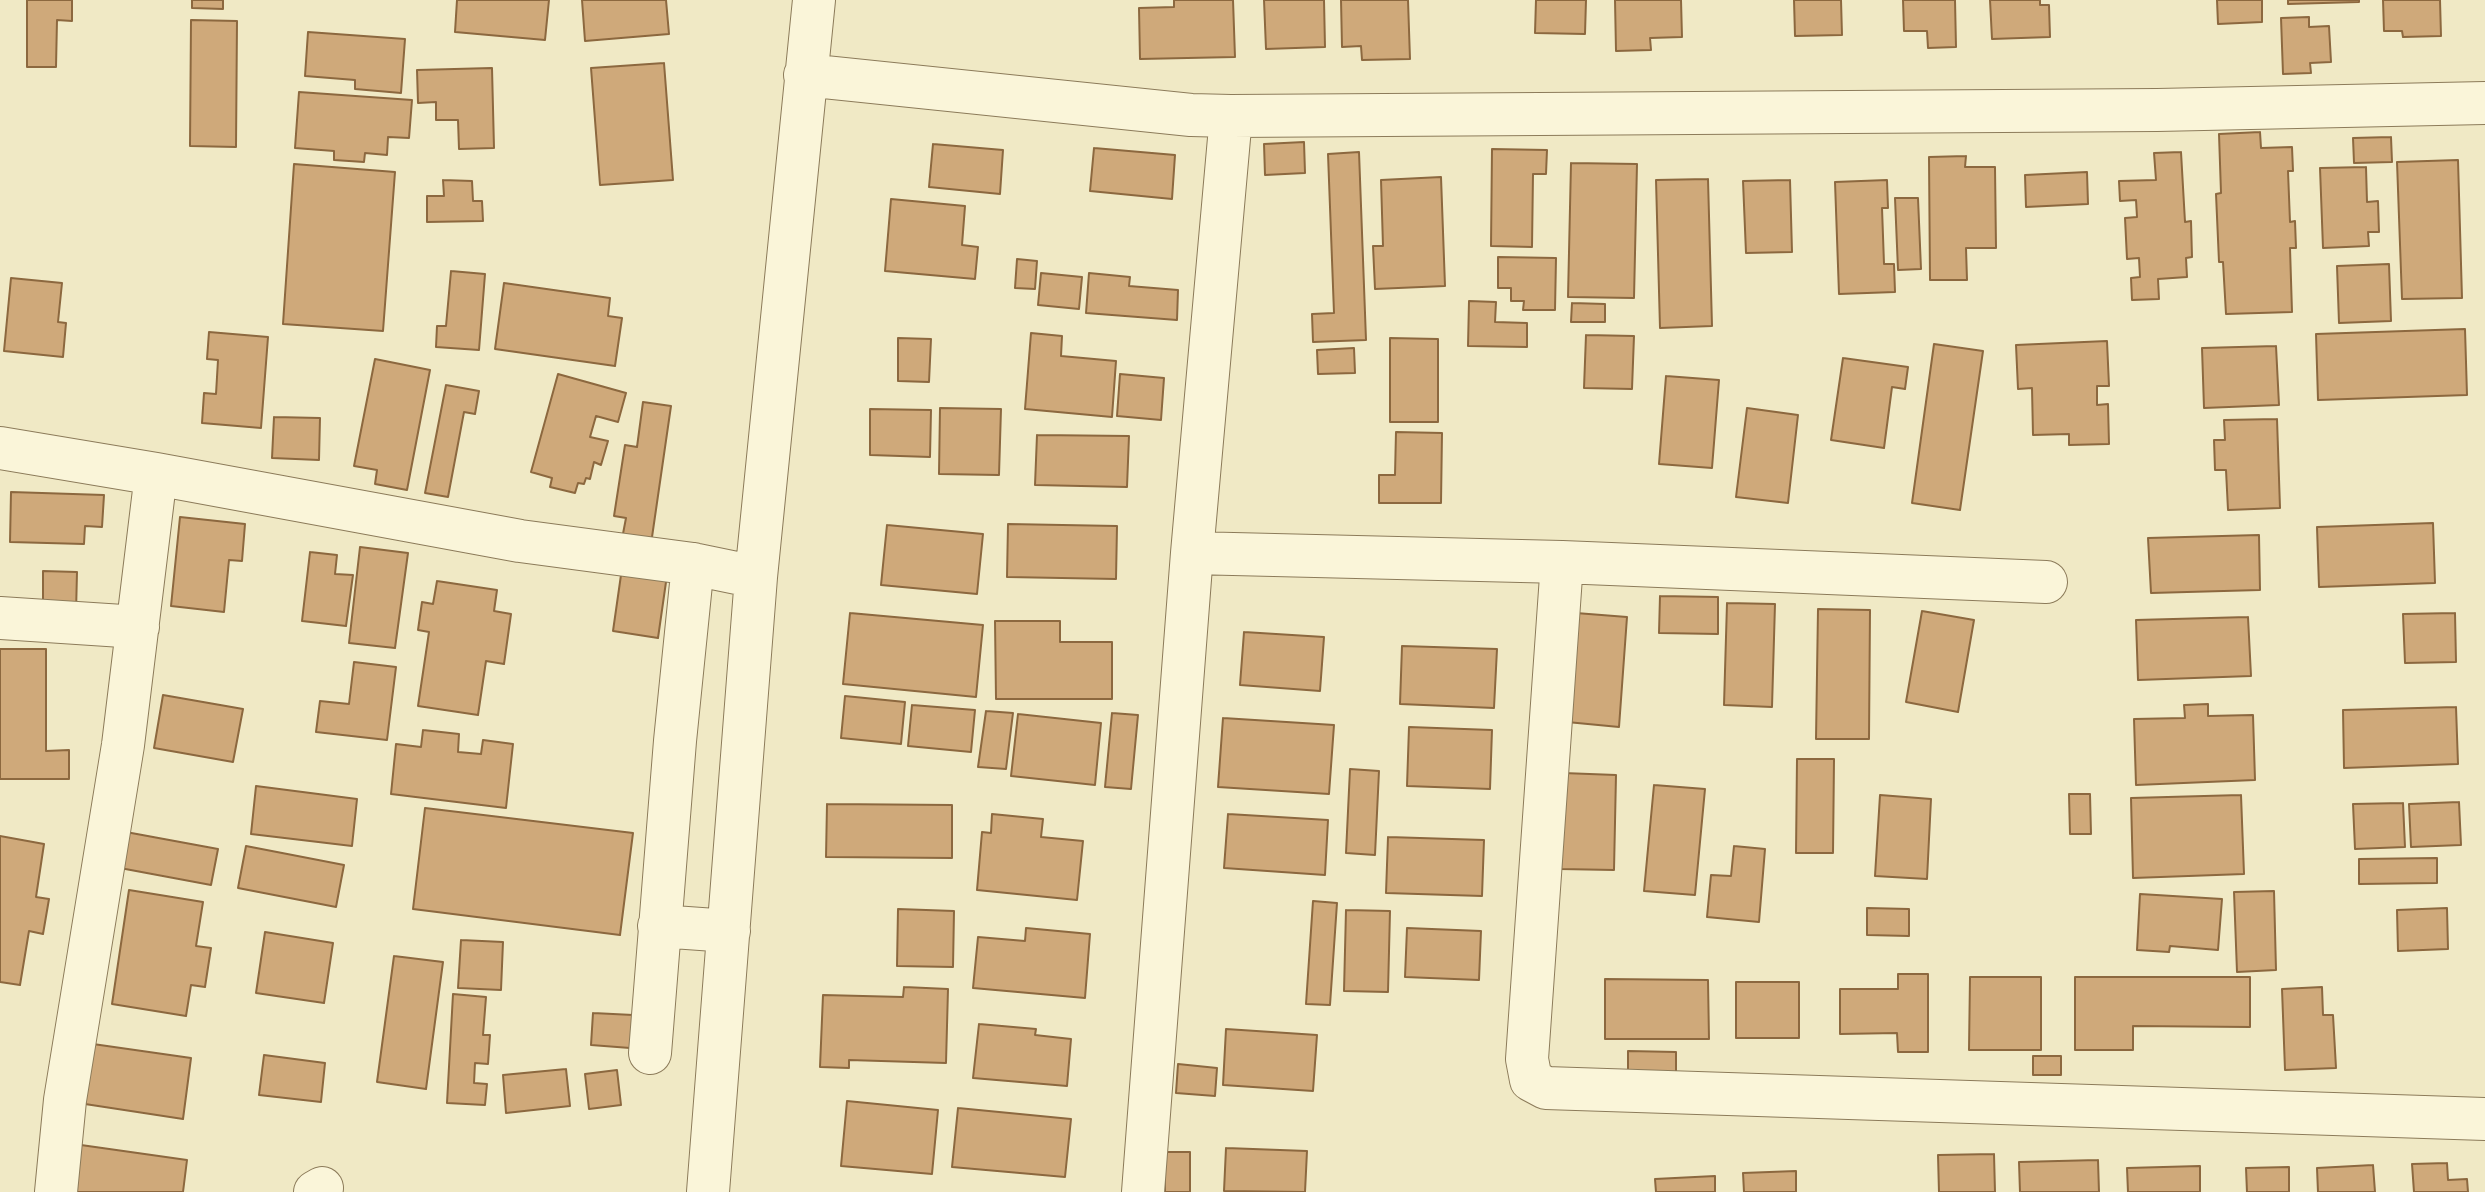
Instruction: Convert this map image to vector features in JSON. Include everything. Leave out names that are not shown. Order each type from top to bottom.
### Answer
[{"type":"street","points":[[708,1192],[756,577],[814,0]]},
{"type":"street","points":[[805,75],[1191,115],[1231,116],[2157,110],[2485,103]]},
{"type":"street","points":[[1143,1192],[1192,553],[1231,116]]},
{"type":"street","points":[[0,448],[520,541],[693,564],[756,577]]},
{"type":"street","points":[[56,1192],[65,1100],[123,745],[156,474]]},
{"type":"street","points":[[1192,553],[1562,562],[2046,582]]},
{"type":"street","points":[[1562,562],[1527,1059],[1531,1080],[1546,1088],[2485,1119]]},
{"type":"street","points":[[650,1053],[693,564]]},
{"type":"street","points":[[0,618],[138,627]]},
{"type":"street","points":[[659,926],[729,931]]},
{"type":"building","points":[[27,0],[72,0],[72,21],[57,20],[56,67],[27,67]]},
{"type":"building","points":[[192,0],[223,0],[223,9],[192,8]]},
{"type":"building","points":[[457,0],[549,0],[545,40],[455,32]]},
{"type":"building","points":[[582,0],[666,0],[669,34],[585,41]]},
{"type":"building","points":[[1174,0],[1233,0],[1235,57],[1140,59],[1139,8],[1174,7]]},
{"type":"building","points":[[1264,0],[1324,0],[1325,47],[1266,49]]},
{"type":"building","points":[[1341,0],[1408,0],[1410,59],[1362,60],[1361,46],[1342,47]]},
{"type":"building","points":[[1536,0],[1586,0],[1585,34],[1535,33]]},
{"type":"building","points":[[1615,0],[1681,0],[1682,37],[1650,38],[1651,50],[1616,51]]},
{"type":"building","points":[[1794,0],[1841,0],[1842,35],[1795,36]]},
{"type":"building","points":[[1903,0],[1955,0],[1956,47],[1928,48],[1927,31],[1904,31]]},
{"type":"building","points":[[1990,0],[2040,0],[2040,5],[2049,5],[2050,37],[1992,39]]},
{"type":"building","points":[[2217,0],[2262,0],[2262,22],[2218,24]]},
{"type":"building","points":[[2288,0],[2359,0],[2359,2],[2288,4]]},
{"type":"building","points":[[2383,0],[2440,0],[2441,36],[2403,37],[2402,31],[2384,31]]},
{"type":"building","points":[[2309,17],[2309,27],[2329,26],[2331,62],[2310,63],[2311,73],[2283,74],[2281,18]]},
{"type":"building","points":[[191,20],[237,21],[236,147],[190,146]]},
{"type":"building","points":[[308,32],[405,39],[401,93],[355,89],[355,80],[305,76]]},
{"type":"building","points":[[664,63],[673,180],[600,185],[591,68]]},
{"type":"building","points":[[492,68],[494,148],[459,149],[458,120],[436,120],[436,102],[418,103],[417,70]]},
{"type":"building","points":[[299,92],[412,100],[409,138],[388,137],[387,155],[365,153],[364,162],[334,160],[334,151],[295,148]]},
{"type":"building","points":[[2260,132],[2261,148],[2292,147],[2293,171],[2288,171],[2290,222],[2295,221],[2296,248],[2290,248],[2292,312],[2226,314],[2223,262],[2219,262],[2216,194],[2221,193],[2219,134]]},
{"type":"building","points":[[2391,137],[2392,162],[2354,163],[2353,138]]},
{"type":"building","points":[[1304,142],[1305,173],[1265,175],[1264,144]]},
{"type":"building","points":[[933,144],[1003,150],[1000,194],[929,187]]},
{"type":"building","points":[[1094,148],[1175,155],[1172,199],[1090,191]]},
{"type":"building","points":[[1492,149],[1547,150],[1546,174],[1533,174],[1532,247],[1491,246]]},
{"type":"building","points":[[1359,152],[1366,340],[1313,342],[1312,314],[1334,313],[1328,154]]},
{"type":"building","points":[[2181,152],[2185,222],[2191,221],[2192,257],[2186,258],[2187,277],[2158,279],[2159,299],[2132,300],[2131,278],[2140,277],[2139,258],[2127,259],[2125,218],[2137,217],[2136,200],[2120,201],[2119,181],[2156,180],[2154,153]]},
{"type":"building","points":[[1966,156],[1965,167],[1995,167],[1996,248],[1966,248],[1967,280],[1930,280],[1929,157]]},
{"type":"building","points":[[2458,160],[2462,298],[2402,299],[2397,162]]},
{"type":"building","points":[[1571,163],[1637,164],[1634,298],[1568,297]]},
{"type":"building","points":[[294,164],[395,172],[383,331],[283,324]]},
{"type":"building","points":[[2366,167],[2367,202],[2378,201],[2379,232],[2368,232],[2369,246],[2323,248],[2320,168]]},
{"type":"building","points":[[2087,172],[2088,204],[2026,207],[2025,175]]},
{"type":"building","points":[[1441,177],[1445,286],[1375,289],[1373,246],[1383,246],[1381,180]]},
{"type":"building","points":[[1708,179],[1712,326],[1660,328],[1656,180]]},
{"type":"building","points":[[443,180],[472,181],[473,201],[482,201],[483,221],[427,222],[427,196],[444,196]]},
{"type":"building","points":[[1790,180],[1792,252],[1746,253],[1743,181]]},
{"type":"building","points":[[1887,180],[1888,208],[1882,208],[1884,264],[1894,264],[1895,292],[1839,294],[1835,182]]},
{"type":"building","points":[[1895,198],[1918,198],[1921,269],[1898,270]]},
{"type":"building","points":[[891,199],[965,206],[962,245],[978,247],[975,279],[885,271]]},
{"type":"building","points":[[1498,257],[1556,258],[1555,310],[1523,310],[1524,301],[1511,301],[1511,288],[1498,288]]},
{"type":"building","points":[[1017,259],[1037,261],[1035,289],[1015,288]]},
{"type":"building","points":[[2389,264],[2391,321],[2339,323],[2337,266]]},
{"type":"building","points":[[451,271],[485,274],[479,350],[436,347],[437,326],[446,326]]},
{"type":"building","points":[[1041,273],[1082,277],[1079,309],[1038,305]]},
{"type":"building","points":[[1089,273],[1130,277],[1129,286],[1178,290],[1177,320],[1086,313]]},
{"type":"building","points":[[11,278],[62,283],[58,322],[66,323],[63,357],[4,351]]},
{"type":"building","points":[[504,283],[610,298],[608,316],[622,318],[615,366],[495,349]]},
{"type":"building","points":[[1469,301],[1496,302],[1495,322],[1527,323],[1527,347],[1468,346]]},
{"type":"building","points":[[1572,303],[1605,304],[1605,322],[1571,322]]},
{"type":"building","points":[[2465,329],[2467,395],[2318,400],[2316,334]]},
{"type":"building","points":[[209,332],[268,337],[261,428],[202,423],[204,393],[216,394],[218,360],[207,359]]},
{"type":"building","points":[[1031,333],[1062,336],[1061,356],[1116,361],[1112,417],[1025,409]]},
{"type":"building","points":[[1586,335],[1634,336],[1632,389],[1584,388]]},
{"type":"building","points":[[898,338],[931,339],[929,382],[898,381]]},
{"type":"building","points":[[1390,338],[1438,339],[1438,422],[1390,422]]},
{"type":"building","points":[[2107,341],[2109,386],[2097,386],[2097,405],[2108,404],[2109,444],[2069,445],[2069,434],[2033,435],[2032,388],[2018,389],[2016,345]]},
{"type":"building","points":[[1934,344],[1983,351],[1960,510],[1912,503]]},
{"type":"building","points":[[2276,346],[2279,405],[2204,408],[2202,348]]},
{"type":"building","points":[[1354,348],[1355,373],[1318,374],[1317,350]]},
{"type":"building","points":[[1843,358],[1908,367],[1905,389],[1892,387],[1884,448],[1831,440]]},
{"type":"building","points":[[375,359],[430,370],[407,490],[375,484],[377,470],[354,466]]},
{"type":"building","points":[[558,374],[626,393],[618,422],[596,416],[590,437],[608,441],[601,465],[594,462],[590,479],[586,478],[584,484],[578,483],[575,493],[550,487],[552,478],[531,472]]},
{"type":"building","points":[[1120,374],[1164,378],[1161,420],[1117,416]]},
{"type":"building","points":[[1666,376],[1719,380],[1712,468],[1659,464]]},
{"type":"building","points":[[446,385],[479,391],[475,414],[464,412],[448,497],[425,493]]},
{"type":"building","points":[[643,402],[671,406],[651,544],[622,539],[626,518],[614,516],[625,445],[637,447]]},
{"type":"building","points":[[940,408],[1001,409],[999,475],[939,474]]},
{"type":"building","points":[[1747,408],[1798,415],[1788,503],[1736,497]]},
{"type":"building","points":[[870,409],[931,410],[930,457],[870,455]]},
{"type":"building","points":[[274,417],[320,418],[319,460],[272,458]]},
{"type":"building","points":[[2277,419],[2280,508],[2228,510],[2226,470],[2215,470],[2214,440],[2225,440],[2224,420]]},
{"type":"building","points":[[1396,432],[1442,433],[1441,503],[1379,503],[1379,475],[1395,475]]},
{"type":"building","points":[[1037,435],[1129,436],[1127,487],[1035,485]]},
{"type":"building","points":[[11,492],[104,495],[102,527],[85,526],[84,544],[10,542]]},
{"type":"building","points":[[180,517],[245,524],[242,561],[229,560],[224,612],[171,606]]},
{"type":"building","points":[[2433,523],[2435,583],[2319,587],[2317,527]]},
{"type":"building","points":[[1008,524],[1117,526],[1116,579],[1007,577]]},
{"type":"building","points":[[887,525],[983,534],[977,594],[881,585]]},
{"type":"building","points":[[2259,535],[2260,590],[2151,593],[2148,538]]},
{"type":"building","points":[[360,547],[408,553],[395,648],[349,643]]},
{"type":"building","points":[[310,552],[337,555],[335,574],[353,575],[346,626],[302,621]]},
{"type":"building","points":[[622,568],[667,575],[658,638],[613,631]]},
{"type":"building","points":[[43,571],[77,572],[76,613],[43,612]]},
{"type":"building","points":[[437,581],[497,590],[494,611],[511,614],[504,664],[486,661],[478,715],[418,706],[429,632],[418,630],[422,602],[433,604]]},
{"type":"building","points":[[1660,596],[1718,597],[1718,634],[1659,633]]},
{"type":"building","points":[[1727,603],[1775,604],[1772,707],[1724,705]]},
{"type":"building","points":[[1818,609],[1870,610],[1869,739],[1816,739]]},
{"type":"building","points":[[1922,611],[1974,620],[1958,712],[1906,702]]},
{"type":"building","points":[[850,613],[983,625],[976,697],[843,684]]},
{"type":"building","points":[[1576,613],[1627,617],[1619,727],[1567,722]]},
{"type":"building","points":[[2455,613],[2456,662],[2405,663],[2403,614]]},
{"type":"building","points":[[2248,617],[2251,676],[2138,680],[2136,620]]},
{"type":"building","points":[[995,621],[1060,621],[1060,642],[1112,642],[1112,699],[996,699]]},
{"type":"building","points":[[1244,632],[1324,637],[1320,691],[1240,685]]},
{"type":"building","points":[[1402,646],[1497,649],[1494,708],[1400,704]]},
{"type":"building","points":[[0,649],[46,649],[46,751],[69,750],[69,779],[0,779]]},
{"type":"building","points":[[354,662],[396,667],[387,740],[316,732],[320,701],[349,704]]},
{"type":"building","points":[[163,695],[243,709],[233,762],[154,748]]},
{"type":"building","points":[[845,696],[905,702],[901,744],[841,738]]},
{"type":"building","points":[[2208,704],[2208,716],[2253,715],[2255,780],[2136,785],[2134,719],[2185,718],[2184,705]]},
{"type":"building","points":[[912,705],[975,710],[971,752],[908,746]]},
{"type":"building","points":[[2456,707],[2458,764],[2344,768],[2343,710]]},
{"type":"building","points":[[986,711],[1013,713],[1006,769],[978,767]]},
{"type":"building","points":[[1112,713],[1138,715],[1131,789],[1105,787]]},
{"type":"building","points":[[1018,714],[1101,723],[1095,785],[1011,776]]},
{"type":"building","points":[[1223,718],[1334,725],[1329,794],[1218,787]]},
{"type":"building","points":[[1409,727],[1492,730],[1490,789],[1407,786]]},
{"type":"building","points":[[423,730],[459,734],[458,752],[481,754],[483,740],[513,744],[506,808],[391,794],[396,744],[421,747]]},
{"type":"building","points":[[1797,759],[1834,759],[1833,853],[1796,853]]},
{"type":"building","points":[[1350,769],[1379,771],[1375,855],[1346,853]]},
{"type":"building","points":[[1563,773],[1616,775],[1614,870],[1560,869]]},
{"type":"building","points":[[1654,785],[1705,789],[1695,895],[1644,891]]},
{"type":"building","points":[[256,786],[357,799],[352,846],[251,834]]},
{"type":"building","points":[[2069,794],[2090,794],[2091,834],[2070,834]]},
{"type":"building","points":[[1880,795],[1931,799],[1927,879],[1875,876]]},
{"type":"building","points":[[2241,795],[2244,874],[2133,878],[2131,798]]},
{"type":"building","points":[[2459,802],[2461,845],[2411,847],[2409,804]]},
{"type":"building","points":[[2403,803],[2405,847],[2355,849],[2353,804]]},
{"type":"building","points":[[827,804],[952,805],[952,858],[826,857]]},
{"type":"building","points":[[425,808],[633,833],[620,935],[413,909]]},
{"type":"building","points":[[992,814],[1043,819],[1041,837],[1083,841],[1077,900],[977,890],[982,832],[991,833]]},
{"type":"building","points":[[1228,814],[1328,820],[1325,875],[1224,868]]},
{"type":"building","points":[[126,832],[218,849],[211,885],[120,868]]},
{"type":"building","points":[[0,836],[44,844],[36,897],[49,899],[43,934],[29,931],[20,985],[0,982]]},
{"type":"building","points":[[1388,837],[1484,840],[1482,896],[1386,893]]},
{"type":"building","points":[[246,846],[344,865],[336,907],[238,888]]},
{"type":"building","points":[[1734,846],[1765,849],[1759,922],[1707,917],[1711,875],[1731,876]]},
{"type":"building","points":[[2437,858],[2437,883],[2359,884],[2359,859]]},
{"type":"building","points":[[129,890],[203,902],[196,946],[211,948],[205,987],[191,985],[186,1016],[112,1004]]},
{"type":"building","points":[[2274,891],[2276,970],[2237,972],[2234,892]]},
{"type":"building","points":[[2140,894],[2222,899],[2218,950],[2170,946],[2169,952],[2137,950]]},
{"type":"building","points":[[1313,901],[1337,903],[1330,1005],[1306,1004]]},
{"type":"building","points":[[1867,908],[1909,909],[1909,936],[1867,935]]},
{"type":"building","points":[[2447,908],[2448,949],[2398,951],[2397,910]]},
{"type":"building","points":[[898,909],[954,911],[953,967],[897,966]]},
{"type":"building","points":[[1346,910],[1390,911],[1388,992],[1344,991]]},
{"type":"building","points":[[1026,928],[1090,934],[1085,998],[973,988],[978,937],[1025,941]]},
{"type":"building","points":[[1407,928],[1481,931],[1479,980],[1405,977]]},
{"type":"building","points":[[265,932],[333,943],[324,1003],[256,993]]},
{"type":"building","points":[[461,940],[503,942],[501,990],[458,988]]},
{"type":"building","points":[[394,956],[443,962],[426,1089],[377,1082]]},
{"type":"building","points":[[1898,974],[1928,974],[1928,1052],[1898,1052],[1897,1033],[1840,1034],[1840,989],[1898,989]]},
{"type":"building","points":[[1970,977],[2041,977],[2041,1050],[1969,1050]]},
{"type":"building","points":[[2075,977],[2250,977],[2250,1027],[2133,1026],[2133,1050],[2075,1050]]},
{"type":"building","points":[[1605,979],[1708,980],[1709,1039],[1605,1039]]},
{"type":"building","points":[[1736,982],[1799,982],[1799,1038],[1736,1038]]},
{"type":"building","points":[[904,987],[948,989],[946,1063],[849,1060],[849,1068],[820,1067],[823,995],[903,997]]},
{"type":"building","points":[[2322,987],[2323,1015],[2333,1015],[2336,1068],[2285,1070],[2282,989]]},
{"type":"building","points":[[453,994],[486,997],[483,1035],[490,1035],[488,1064],[475,1063],[474,1083],[487,1084],[485,1105],[447,1103]]},
{"type":"building","points":[[593,1013],[633,1015],[630,1048],[591,1045]]},
{"type":"building","points":[[979,1024],[1036,1029],[1035,1035],[1071,1039],[1067,1086],[973,1078]]},
{"type":"building","points":[[1226,1029],[1317,1035],[1313,1091],[1223,1085]]},
{"type":"building","points":[[93,1044],[191,1058],[183,1119],[85,1104]]},
{"type":"building","points":[[1628,1051],[1676,1052],[1676,1076],[1628,1076]]},
{"type":"building","points":[[264,1055],[325,1063],[321,1102],[259,1095]]},
{"type":"building","points":[[2033,1056],[2061,1056],[2061,1075],[2033,1075]]},
{"type":"building","points":[[1178,1064],[1217,1068],[1215,1096],[1176,1093]]},
{"type":"building","points":[[566,1069],[570,1106],[506,1113],[503,1075]]},
{"type":"building","points":[[617,1070],[621,1105],[589,1109],[585,1074]]},
{"type":"building","points":[[847,1101],[938,1110],[932,1174],[841,1166]]},
{"type":"building","points":[[958,1108],[1071,1119],[1065,1177],[952,1167]]},
{"type":"building","points":[[81,1145],[187,1160],[183,1192],[75,1192]]},
{"type":"building","points":[[1226,1148],[1307,1151],[1305,1192],[1224,1191]]},
{"type":"building","points":[[1164,1152],[1190,1152],[1190,1192],[1165,1192]]},
{"type":"building","points":[[1994,1154],[1995,1192],[1939,1192],[1938,1155]]},
{"type":"building","points":[[2098,1160],[2099,1192],[2020,1192],[2019,1162]]},
{"type":"building","points":[[2447,1163],[2448,1180],[2467,1179],[2468,1192],[2414,1192],[2412,1164]]},
{"type":"building","points":[[2373,1165],[2375,1192],[2318,1192],[2317,1168]]},
{"type":"building","points":[[2200,1166],[2200,1192],[2128,1192],[2127,1168]]},
{"type":"building","points":[[2289,1167],[2289,1192],[2247,1192],[2246,1168]]},
{"type":"building","points":[[1796,1171],[1796,1192],[1744,1192],[1743,1173]]},
{"type":"building","points":[[1715,1176],[1715,1192],[1656,1192],[1655,1179]]}]
